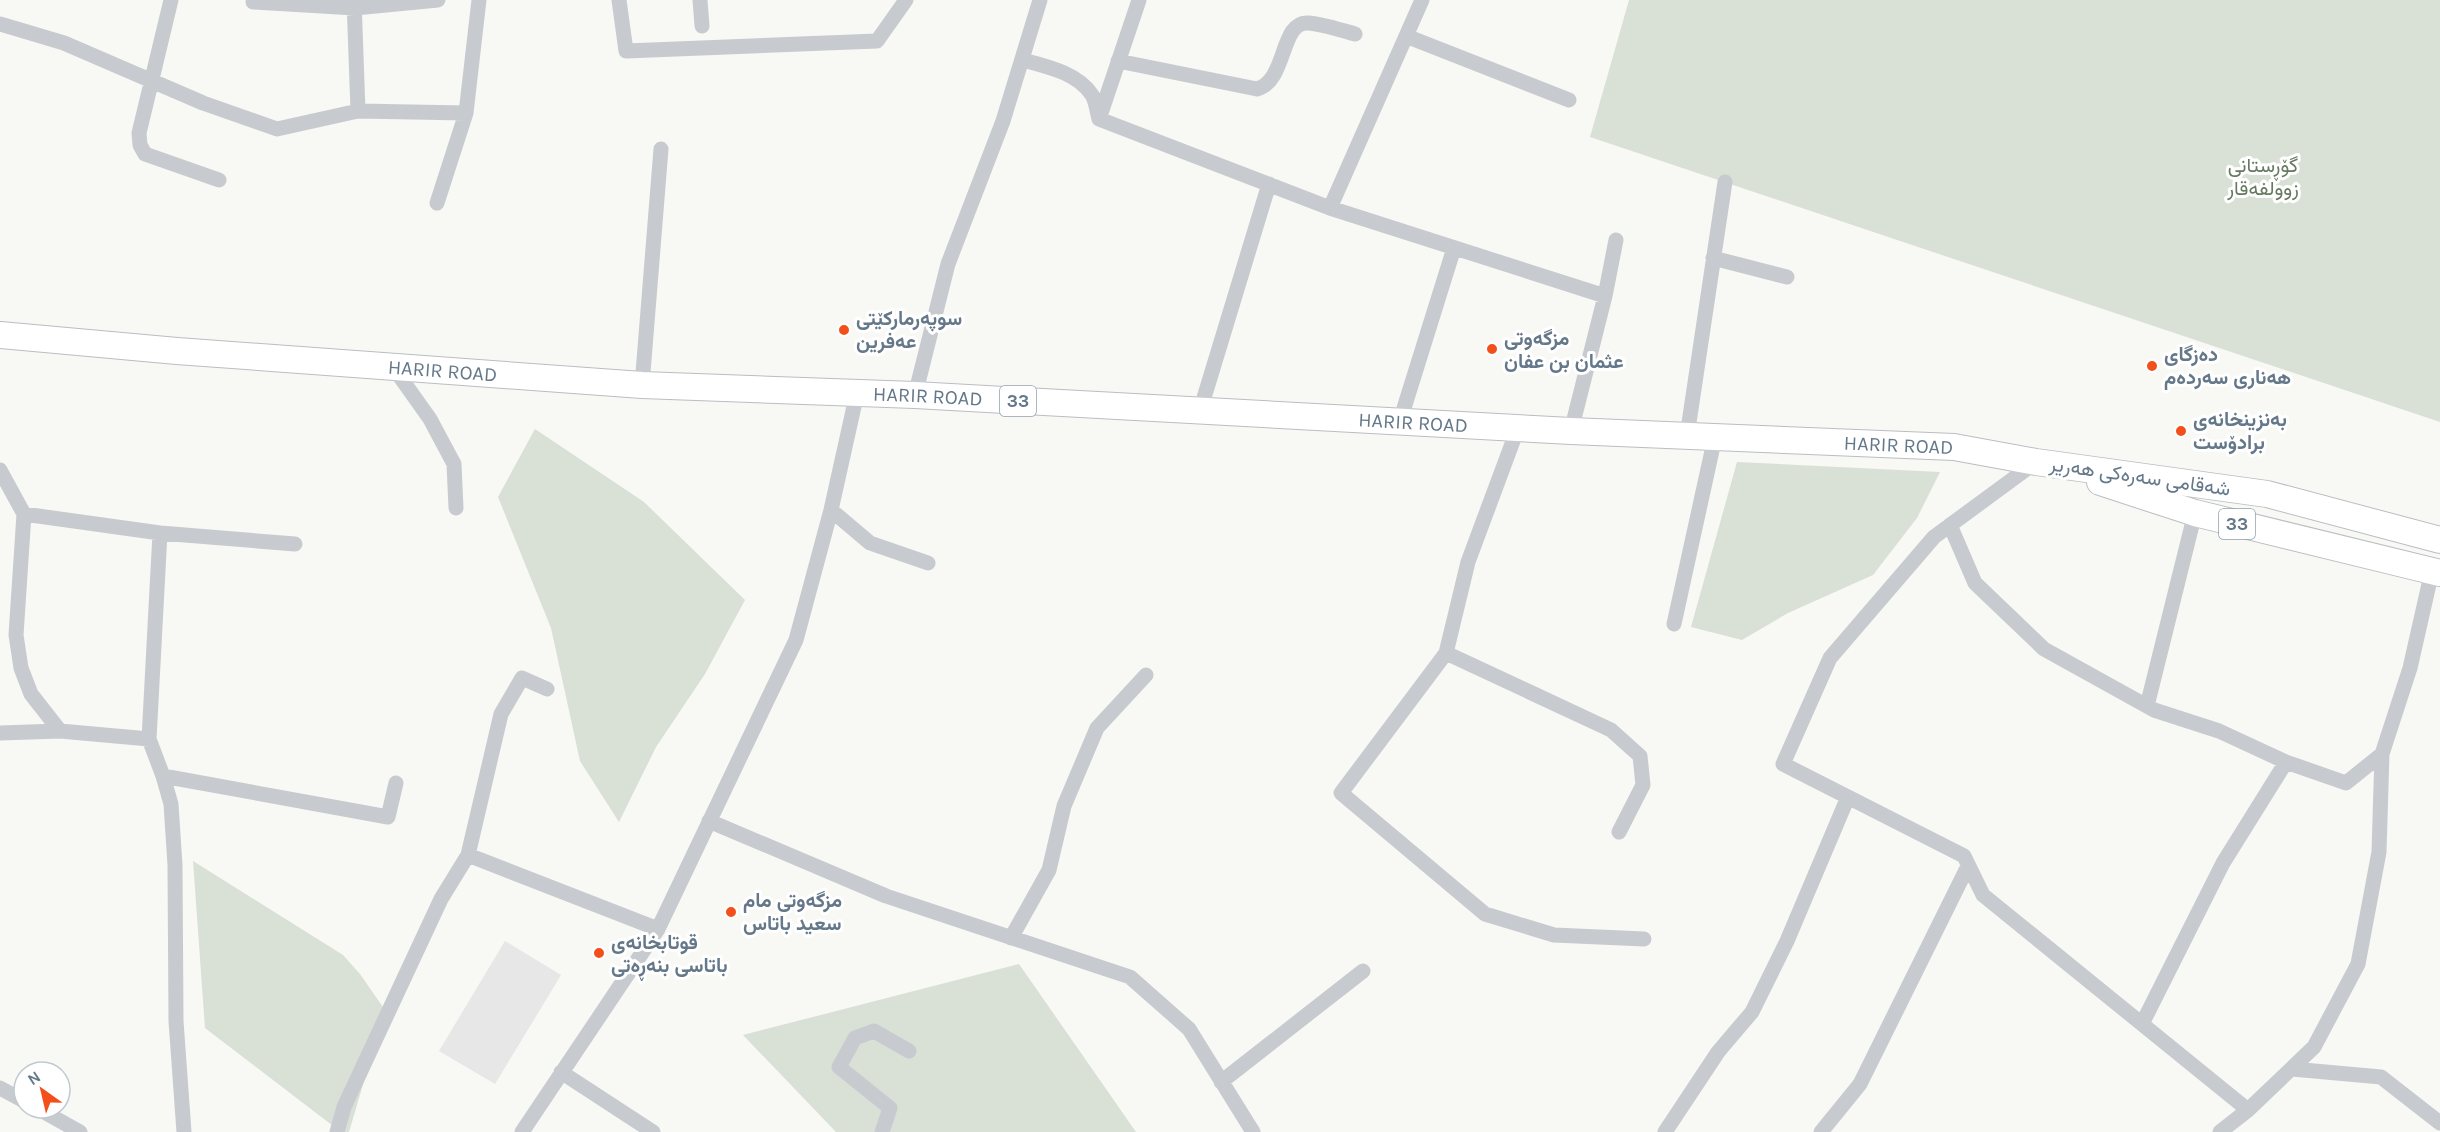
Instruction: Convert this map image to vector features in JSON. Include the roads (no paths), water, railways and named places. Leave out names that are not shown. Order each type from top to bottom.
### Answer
[{"type":"main road","name":"HARIR ROAD","points":[[0,335],[177,351],[642,385],[915,395],[1687,436],[1954,447],[2036,462]]},
{"type":"main road","name":"شەقامی سەرەکی هەریر","points":[[2036,462],[2195,513],[2436,572]]},
{"type":"main road","name":"شەقامی سەرەکی هەریر","points":[[2036,462],[2267,494],[2440,540]]},
{"type":"street","points":[[171,0],[139,133],[140,145],[145,154],[219,180]]},
{"type":"street","points":[[253,2],[355,4],[438,0]]},
{"type":"street","points":[[437,203],[466,113],[479,0]]},
{"type":"street","points":[[619,0],[626,51],[877,41],[906,0]]},
{"type":"street","points":[[700,0],[702,26]]},
{"type":"street","points":[[915,395],[948,264],[1003,121],[1040,0]]},
{"type":"street","points":[[1099,118],[1139,0]]},
{"type":"street","points":[[1330,208],[1422,0]]},
{"type":"street","points":[[355,4],[358,111]]},
{"type":"street","points":[[1118,61],[1257,89],[1267,86],[1274,79],[1292,32],[1298,25],[1306,23],[1354,34]]},
{"type":"street","points":[[0,24],[64,43],[151,81],[277,129],[358,111],[466,113]]},
{"type":"street","points":[[1406,36],[1569,100]]},
{"type":"street","points":[[1023,60],[1052,68],[1076,80],[1092,95],[1099,118]]},
{"type":"street","points":[[1099,118],[1330,208],[1605,296]]},
{"type":"street","points":[[642,385],[661,149]]},
{"type":"street","points":[[1687,436],[1725,182]]},
{"type":"street","points":[[1200,411],[1269,184]]},
{"type":"street","points":[[1571,430],[1605,296],[1616,240]]},
{"type":"street","points":[[1400,421],[1454,248]]},
{"type":"street","points":[[1713,258],[1787,277]]},
{"type":"street","points":[[393,366],[430,418],[454,464],[456,508]]},
{"type":"street","points":[[522,1132],[658,928],[796,640],[831,510],[857,393]]},
{"type":"street","points":[[1513,427],[1516,434],[1468,562],[1446,653],[1341,793],[1485,914],[1554,936],[1644,939]]},
{"type":"street","points":[[1674,624],[1715,436]]},
{"type":"street","points":[[2036,462],[1934,537],[1830,658],[1783,764],[1964,856],[1983,895],[2248,1110]]},
{"type":"street","points":[[0,470],[24,514],[16,635],[21,668],[31,694],[60,731]]},
{"type":"street","points":[[831,510],[870,543],[928,563]]},
{"type":"street","points":[[2147,706],[2195,513]]},
{"type":"street","points":[[24,514],[160,533],[295,544]]},
{"type":"street","points":[[1950,525],[1976,583],[2044,649],[2147,706],[2219,731],[2286,762],[2346,783],[2382,754]]},
{"type":"street","points":[[160,533],[148,739],[171,804],[175,865],[176,1021],[184,1132]]},
{"type":"street","points":[[2220,1132],[2248,1110],[2314,1047],[2358,964],[2379,852],[2382,754],[2410,668],[2436,572]]},
{"type":"street","points":[[1446,653],[1611,730],[1640,756],[1643,785],[1619,832]]},
{"type":"street","points":[[1011,938],[1049,870],[1064,806],[1097,728],[1146,675]]},
{"type":"street","points":[[338,1132],[344,1107],[441,899],[468,855],[501,714],[522,678],[547,689]]},
{"type":"street","points":[[0,733],[60,731],[148,739]]},
{"type":"street","points":[[2142,1024],[2223,862],[2286,762]]},
{"type":"street","points":[[163,776],[388,817],[396,783]]},
{"type":"street","points":[[1665,1132],[1718,1052],[1752,1012],[1787,941],[1848,797]]},
{"type":"street","points":[[709,821],[886,896],[1130,977],[1188,1029],[1253,1132]]},
{"type":"street","points":[[468,855],[658,928]]},
{"type":"street","points":[[1821,1132],[1860,1084],[1968,866]]},
{"type":"street","points":[[1221,1082],[1363,971]]},
{"type":"street","points":[[882,1132],[890,1108],[839,1067],[855,1038],[874,1031],[909,1051]]},
{"type":"street","points":[[2292,1069],[2381,1077],[2440,1123]]},
{"type":"street","points":[[561,1072],[653,1132]]},
{"type":"street","points":[[58,1120],[80,1132]]},
{"type":"place","name":"سوپەرمارکێتی عەفرین","points":[[844,330]]},
{"type":"place","name":"مزگەوتی عثمان بن عفان","points":[[1492,349]]},
{"type":"place","name":"دەزگای هەناری سەردەم","points":[[2152,366]]},
{"type":"place","name":"بەنزینخانەی برادۆست","points":[[2181,431]]},
{"type":"place","name":"مزگەوتی مام سعید باتاس","points":[[731,912]]},
{"type":"place","name":"قوتابخانەی باتاسی بنەڕەتی","points":[[599,953]]},
{"type":"park label","name":"گۆڕستانی زوولفەقار","points":[[2263,176]]}]
